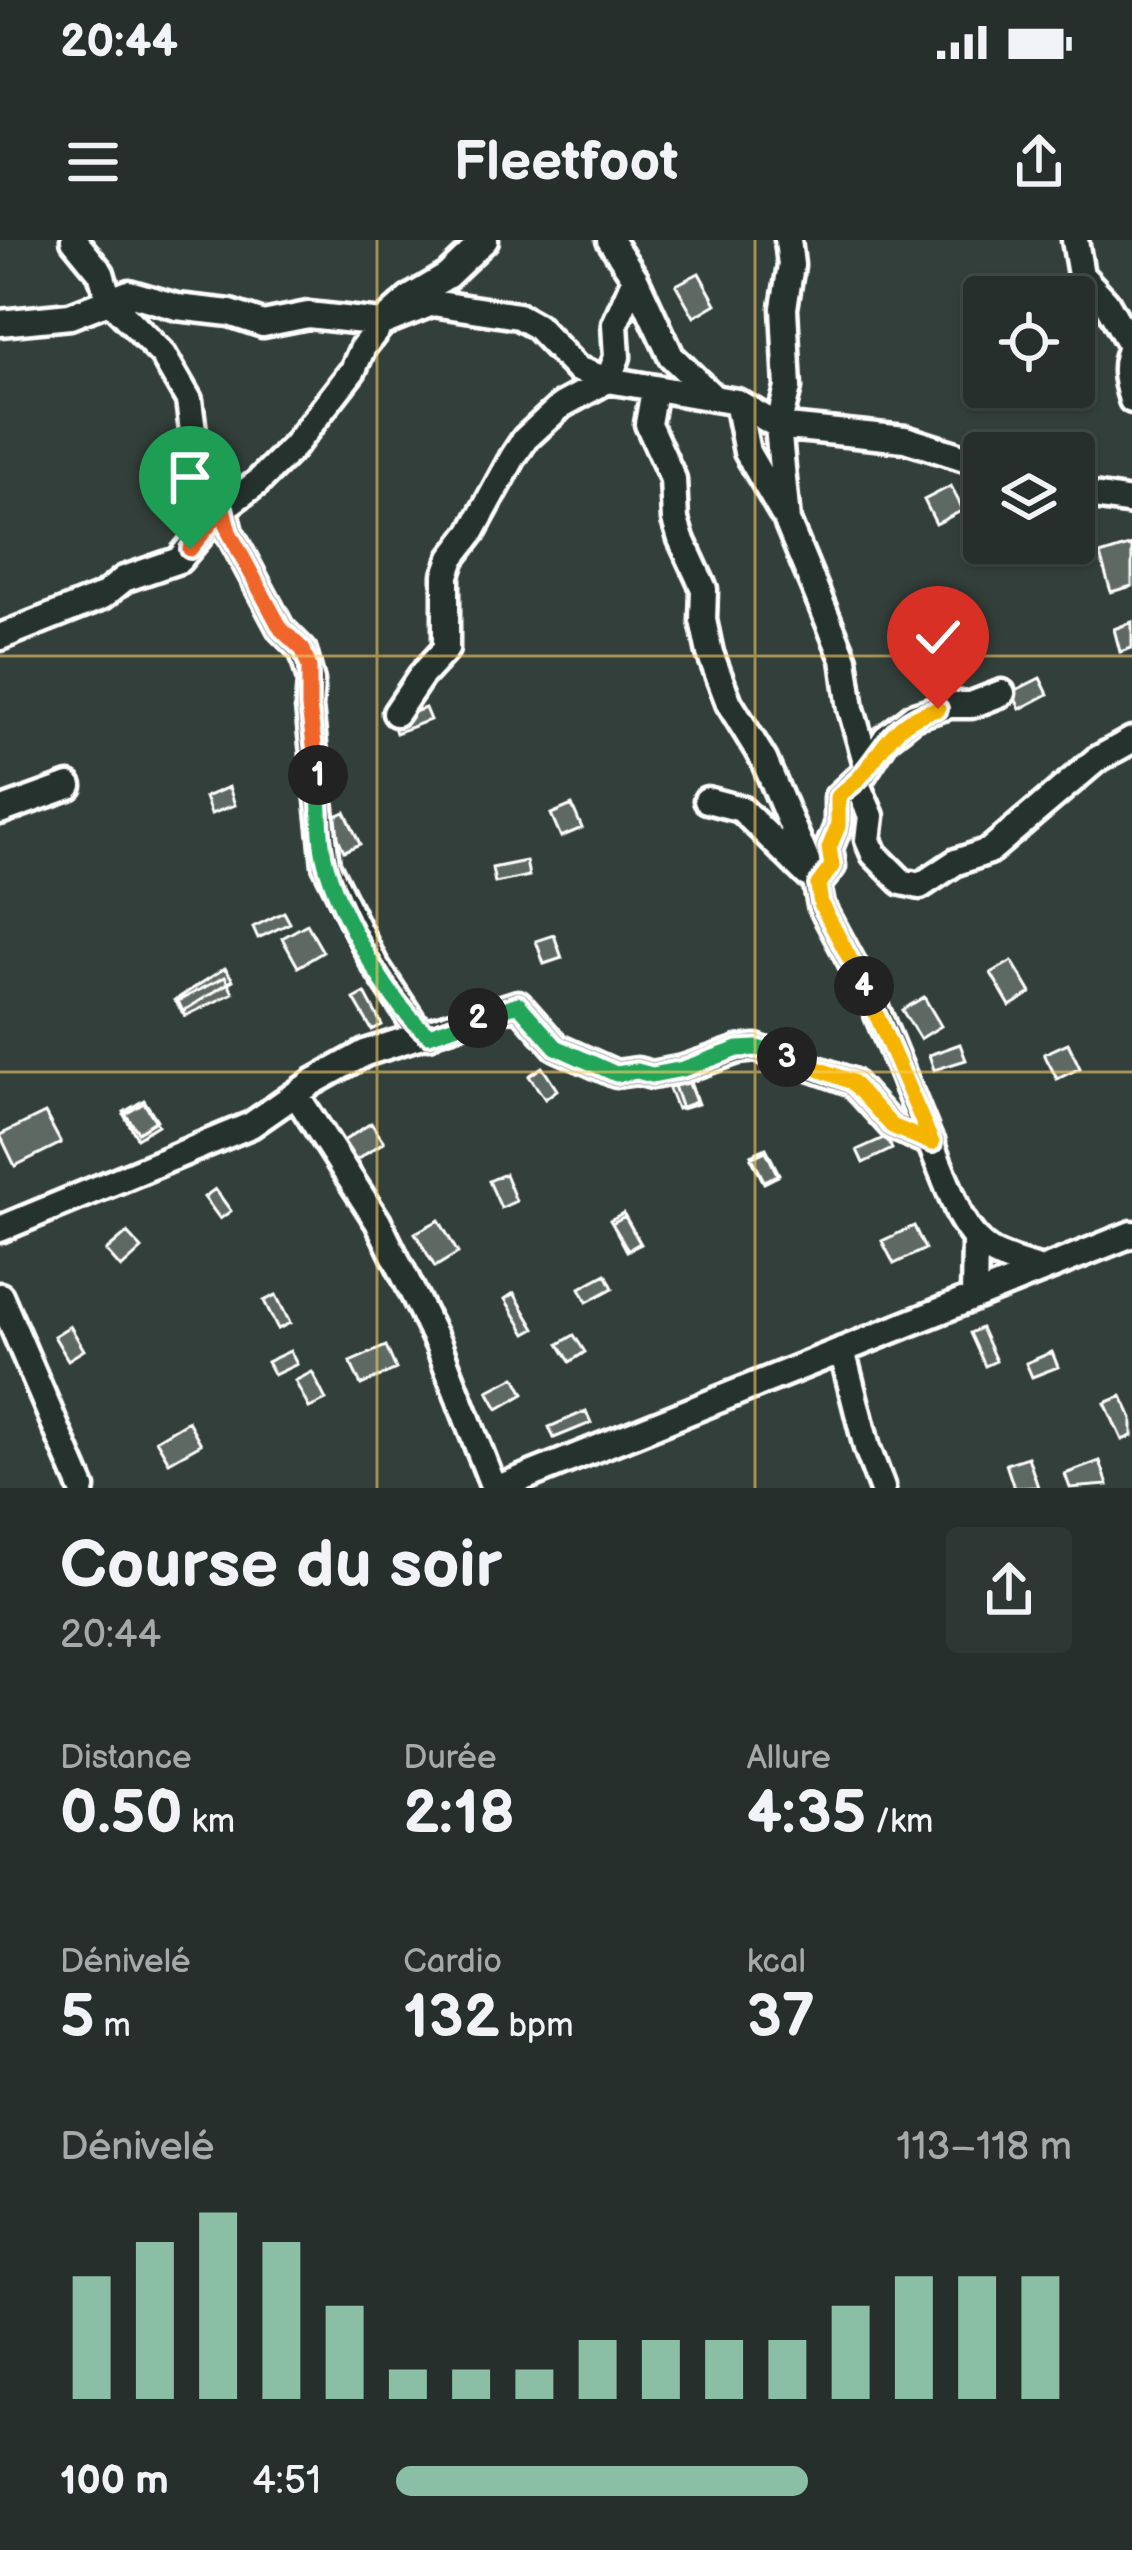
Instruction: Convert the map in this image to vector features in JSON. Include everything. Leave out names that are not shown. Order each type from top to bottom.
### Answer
[{"type":"street","points":[[74,240],[163,355],[189,400],[195,447],[229,532],[281,629],[303,650],[309,667],[326,865],[374,963],[417,1034]]},
{"type":"street","points":[[0,637],[103,596],[124,579],[179,560],[223,508],[294,446],[353,370],[382,323],[410,298],[447,276],[485,240]]},
{"type":"street","points":[[610,240],[635,278],[671,356],[725,399],[778,426],[905,439],[963,457]]},
{"type":"street","points":[[787,521],[778,426],[788,388],[784,308],[791,265],[788,240]]},
{"type":"street","points":[[1076,240],[1081,275],[1106,302],[1132,346],[1125,373],[1132,400]]},
{"type":"street","points":[[397,713],[446,649],[446,575],[452,558],[525,439],[562,405],[608,380],[617,357],[615,324],[635,278]]},
{"type":"street","points":[[0,323],[70,316],[119,297],[230,313],[263,324],[308,315],[382,323],[432,303],[518,316],[536,326],[577,370],[608,380],[725,399]]},
{"type":"street","points":[[654,389],[648,424],[673,479],[675,520],[704,590],[703,620],[728,703],[764,760],[818,885],[821,904],[873,1002],[960,1216],[975,1242],[998,1256],[1041,1270]]},
{"type":"street","points":[[725,399],[747,452],[787,521],[844,659],[871,816],[868,840],[874,854],[902,882],[920,886],[956,862],[989,851],[1096,760],[1132,740]]},
{"type":"street","points":[[1095,497],[1132,502]]},
{"type":"street","points":[[818,885],[832,866],[829,848],[838,826],[838,797],[886,738],[914,716],[950,705],[971,705],[1002,693]]},
{"type":"street","points":[[0,811],[69,786]]},
{"type":"street","points":[[707,800],[741,809],[818,885]]},
{"type":"street","points":[[0,1229],[124,1175],[218,1141],[364,1053],[518,1004],[556,1047],[616,1074],[652,1075],[738,1049],[757,1048],[852,1082],[892,1126],[932,1143]]},
{"type":"street","points":[[296,1096],[378,1222],[438,1344],[496,1488],[1132,1234]]},
{"type":"street","points":[[974,1297],[975,1242]]},
{"type":"street","points":[[0,1296],[82,1488]]},
{"type":"street","points":[[842,1350],[882,1488]]},
{"type":"building","points":[[699,273],[716,304],[694,317],[676,285]]},
{"type":"building","points":[[951,486],[963,510],[936,524],[924,500]]},
{"type":"building","points":[[1132,545],[1132,586],[1111,592],[1100,555]]},
{"type":"building","points":[[1132,622],[1132,648],[1120,652],[1114,629]]},
{"type":"building","points":[[1040,678],[1048,694],[1020,709],[1012,692]]},
{"type":"building","points":[[425,708],[430,720],[396,733],[392,720]]},
{"type":"building","points":[[229,787],[235,805],[211,814],[205,797]]},
{"type":"building","points":[[572,805],[582,828],[561,837],[551,814]]},
{"type":"building","points":[[345,812],[360,844],[344,851],[329,819]]},
{"type":"building","points":[[526,861],[529,876],[495,883],[492,868]]},
{"type":"building","points":[[284,912],[290,923],[258,938],[253,927]]},
{"type":"building","points":[[307,924],[323,952],[298,967],[282,938]]},
{"type":"building","points":[[554,935],[562,958],[544,964],[536,941]]},
{"type":"building","points":[[1012,961],[1031,993],[1010,1006],[991,973]]},
{"type":"building","points":[[225,968],[233,980],[182,1012],[175,1000]]},
{"type":"building","points":[[225,977],[233,993],[185,1016],[178,1001]]},
{"type":"building","points":[[365,993],[382,1025],[372,1030],[354,999]]},
{"type":"building","points":[[924,997],[941,1026],[920,1039],[902,1010]]},
{"type":"building","points":[[1068,1043],[1080,1068],[1057,1079],[1044,1054]]},
{"type":"building","points":[[960,1044],[966,1060],[934,1070],[929,1055]]},
{"type":"building","points":[[542,1067],[557,1090],[545,1099],[529,1076]]},
{"type":"building","points":[[686,1071],[698,1104],[682,1109],[671,1077]]},
{"type":"building","points":[[686,1076],[696,1102],[677,1109],[667,1084]]},
{"type":"building","points":[[144,1100],[157,1120],[138,1132],[124,1112]]},
{"type":"building","points":[[144,1103],[158,1125],[137,1138],[124,1115]]},
{"type":"building","points":[[45,1113],[61,1143],[15,1166],[0,1135]]},
{"type":"building","points":[[371,1123],[384,1142],[355,1161],[342,1142]]},
{"type":"building","points":[[886,1137],[892,1149],[863,1163],[857,1150]]},
{"type":"building","points":[[766,1148],[779,1174],[764,1181],[751,1155]]},
{"type":"building","points":[[766,1151],[778,1176],[764,1183],[751,1158]]},
{"type":"building","points":[[505,1174],[516,1201],[501,1208],[489,1181]]},
{"type":"building","points":[[215,1189],[231,1211],[220,1219],[204,1197]]},
{"type":"building","points":[[623,1213],[640,1243],[628,1250],[610,1220]]},
{"type":"building","points":[[625,1216],[641,1244],[627,1251],[612,1223]]},
{"type":"building","points":[[439,1220],[458,1253],[435,1267],[415,1233]]},
{"type":"building","points":[[914,1226],[925,1249],[894,1264],[882,1241]]},
{"type":"building","points":[[127,1233],[142,1249],[121,1268],[106,1251]]},
{"type":"building","points":[[606,1274],[613,1288],[587,1302],[580,1288]]},
{"type":"building","points":[[514,1293],[535,1329],[526,1334],[505,1299]]},
{"type":"building","points":[[276,1295],[290,1323],[278,1329],[264,1301]]},
{"type":"building","points":[[70,1326],[84,1350],[68,1360],[54,1336]]},
{"type":"building","points":[[981,1328],[996,1361],[985,1366],[970,1333]]},
{"type":"building","points":[[574,1335],[585,1352],[570,1362],[559,1344]]},
{"type":"building","points":[[386,1346],[396,1369],[361,1385],[350,1362]]},
{"type":"building","points":[[290,1351],[297,1364],[274,1375],[267,1362]]},
{"type":"building","points":[[1052,1352],[1058,1367],[1032,1377],[1026,1363]]},
{"type":"building","points":[[312,1372],[326,1400],[309,1408],[295,1381]]},
{"type":"building","points":[[515,1377],[524,1394],[498,1409],[488,1391]]},
{"type":"building","points":[[1122,1396],[1132,1418],[1132,1436],[1122,1440],[1105,1403]]},
{"type":"building","points":[[586,1411],[591,1423],[554,1438],[549,1427]]},
{"type":"building","points":[[188,1421],[201,1444],[169,1462],[156,1440]]},
{"type":"building","points":[[1028,1457],[1038,1487],[1014,1488],[1006,1464]]},
{"type":"building","points":[[1100,1461],[1108,1485],[1070,1488],[1065,1474]]},
{"type":"route","points":[[190,549],[223,508],[229,532],[281,629],[303,650],[311,681],[309,707],[326,865],[374,963],[414,1024],[429,1035],[518,1004],[556,1047],[616,1074],[652,1075],[738,1049],[757,1048],[852,1082],[892,1126],[932,1143],[873,1002],[821,904],[818,881],[832,866],[829,848],[838,826],[838,797],[863,774],[886,738],[914,716],[938,709]]}]
